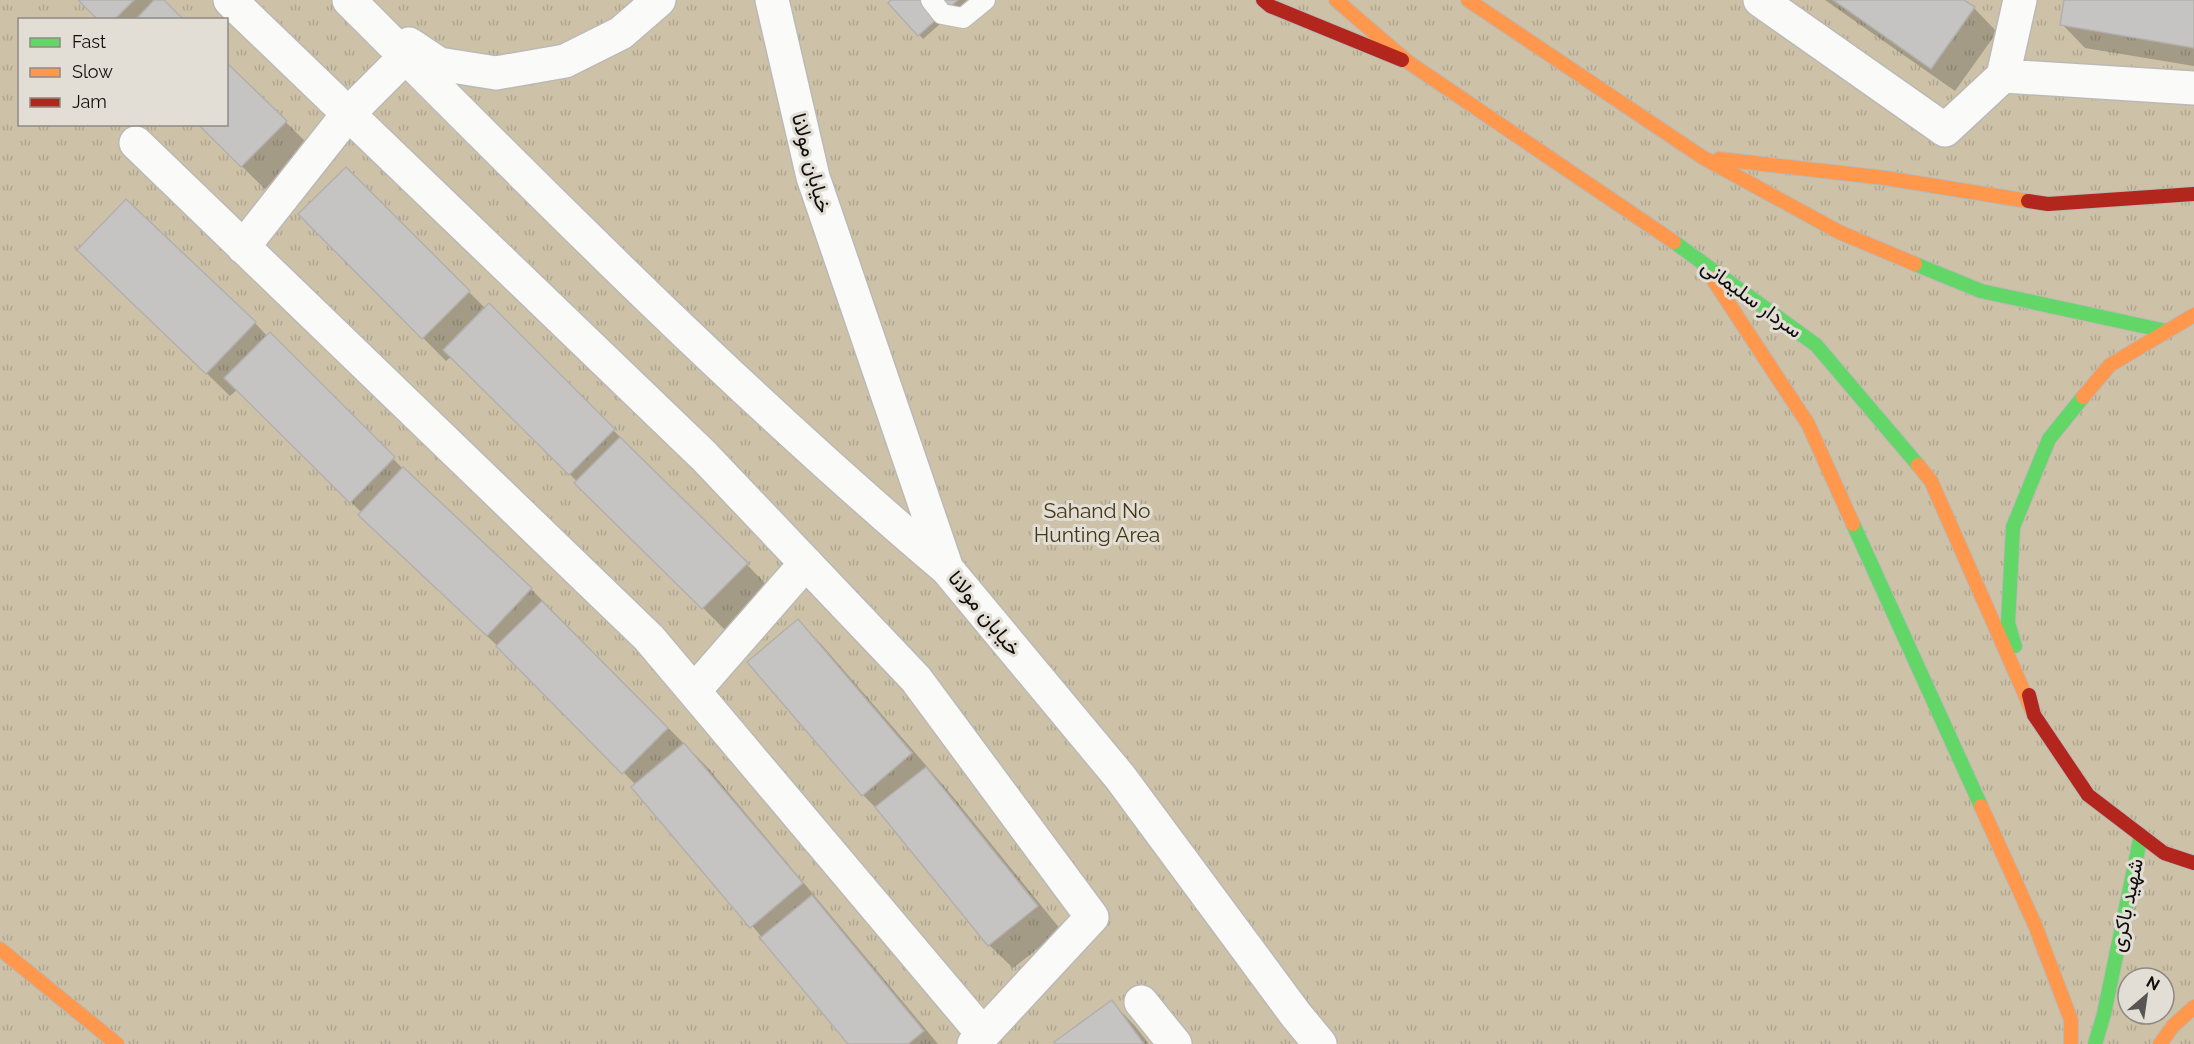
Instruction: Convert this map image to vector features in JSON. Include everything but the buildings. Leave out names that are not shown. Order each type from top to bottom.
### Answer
[{"type":"main road","points":[[1263,0],[1270,6],[1408,62]]},
{"type":"main road","name":"سردار سلیمانی","points":[[1336,0],[1408,62],[1699,259],[1816,345],[1931,482],[2034,715]]},
{"type":"main road","points":[[1468,0],[1702,157],[1839,232],[1981,291],[2166,332]]},
{"type":"main road","points":[[1702,157],[1885,178],[2048,204],[2194,194]]},
{"type":"main road","points":[[1699,259],[1809,424],[2035,925],[2071,1020],[2071,1044]]},
{"type":"main road","points":[[2194,315],[2110,365],[2049,439],[2013,527],[2008,623],[2034,715],[2088,795],[2164,853],[2194,863]]},
{"type":"main road","name":"شهید باکری","points":[[2095,1044],[2104,1014],[2141,835]]},
{"type":"main road","points":[[0,949],[117,1044]]},
{"type":"main road","points":[[2160,1044],[2173,1026],[2194,1007]]},
{"type":"street","points":[[136,143],[649,638],[979,1039],[1092,917],[916,679],[704,456],[230,0]]},
{"type":"street","points":[[354,6],[439,64],[496,73],[565,60],[621,33],[660,0]]},
{"type":"street","name":"خیابان مولانا","points":[[772,0],[813,177],[947,569],[1120,777],[1320,1044]]},
{"type":"street","points":[[1760,0],[1945,130],[2003,76],[2020,0]]},
{"type":"street","points":[[354,6],[527,179],[735,379],[870,503],[947,569]]},
{"type":"street","points":[[243,247],[348,114],[405,57]]},
{"type":"street","points":[[2003,76],[2194,88]]},
{"type":"street","points":[[694,691],[806,563]]},
{"type":"street","points":[[1141,1002],[1175,1044]]},
{"type":"lane","points":[[931,0],[942,14],[963,18],[985,0]]},
{"type":"green space","name":"Sahand No Hunting Area","points":[[0,0],[2194,0],[2194,1044],[0,1044]]},
{"type":"traffic: fast","points":[[1674,242],[1816,345],[1918,465]]},
{"type":"traffic: fast","points":[[1915,264],[1981,291],[2166,331]]},
{"type":"traffic: fast","points":[[2015,646],[2008,623],[2013,527],[2049,439],[2083,397]]},
{"type":"traffic: fast","points":[[1853,524],[1981,806]]},
{"type":"traffic: fast","points":[[2095,1044],[2104,1014],[2141,835]]},
{"type":"traffic: slow","points":[[1336,0],[1408,62],[1674,242]]},
{"type":"traffic: slow","points":[[1468,0],[1702,157],[1839,232],[1915,264]]},
{"type":"traffic: slow","points":[[1719,159],[1885,178],[2028,201]]},
{"type":"traffic: slow","points":[[1712,278],[1808,424],[1853,524]]},
{"type":"traffic: slow","points":[[2083,397],[2110,365],[2194,315]]},
{"type":"traffic: slow","points":[[1918,465],[1931,481],[2034,715]]},
{"type":"traffic: slow","points":[[1981,806],[2035,925],[2071,1020],[2071,1044]]},
{"type":"traffic: slow","points":[[0,949],[117,1044]]},
{"type":"traffic: slow","points":[[2160,1044],[2173,1026],[2194,1007]]},
{"type":"traffic: jam","points":[[1263,0],[1270,6],[1402,60]]},
{"type":"traffic: jam","points":[[2028,201],[2048,204],[2194,194]]},
{"type":"traffic: jam","points":[[2029,695],[2034,715],[2088,795],[2164,853],[2194,863]]}]
